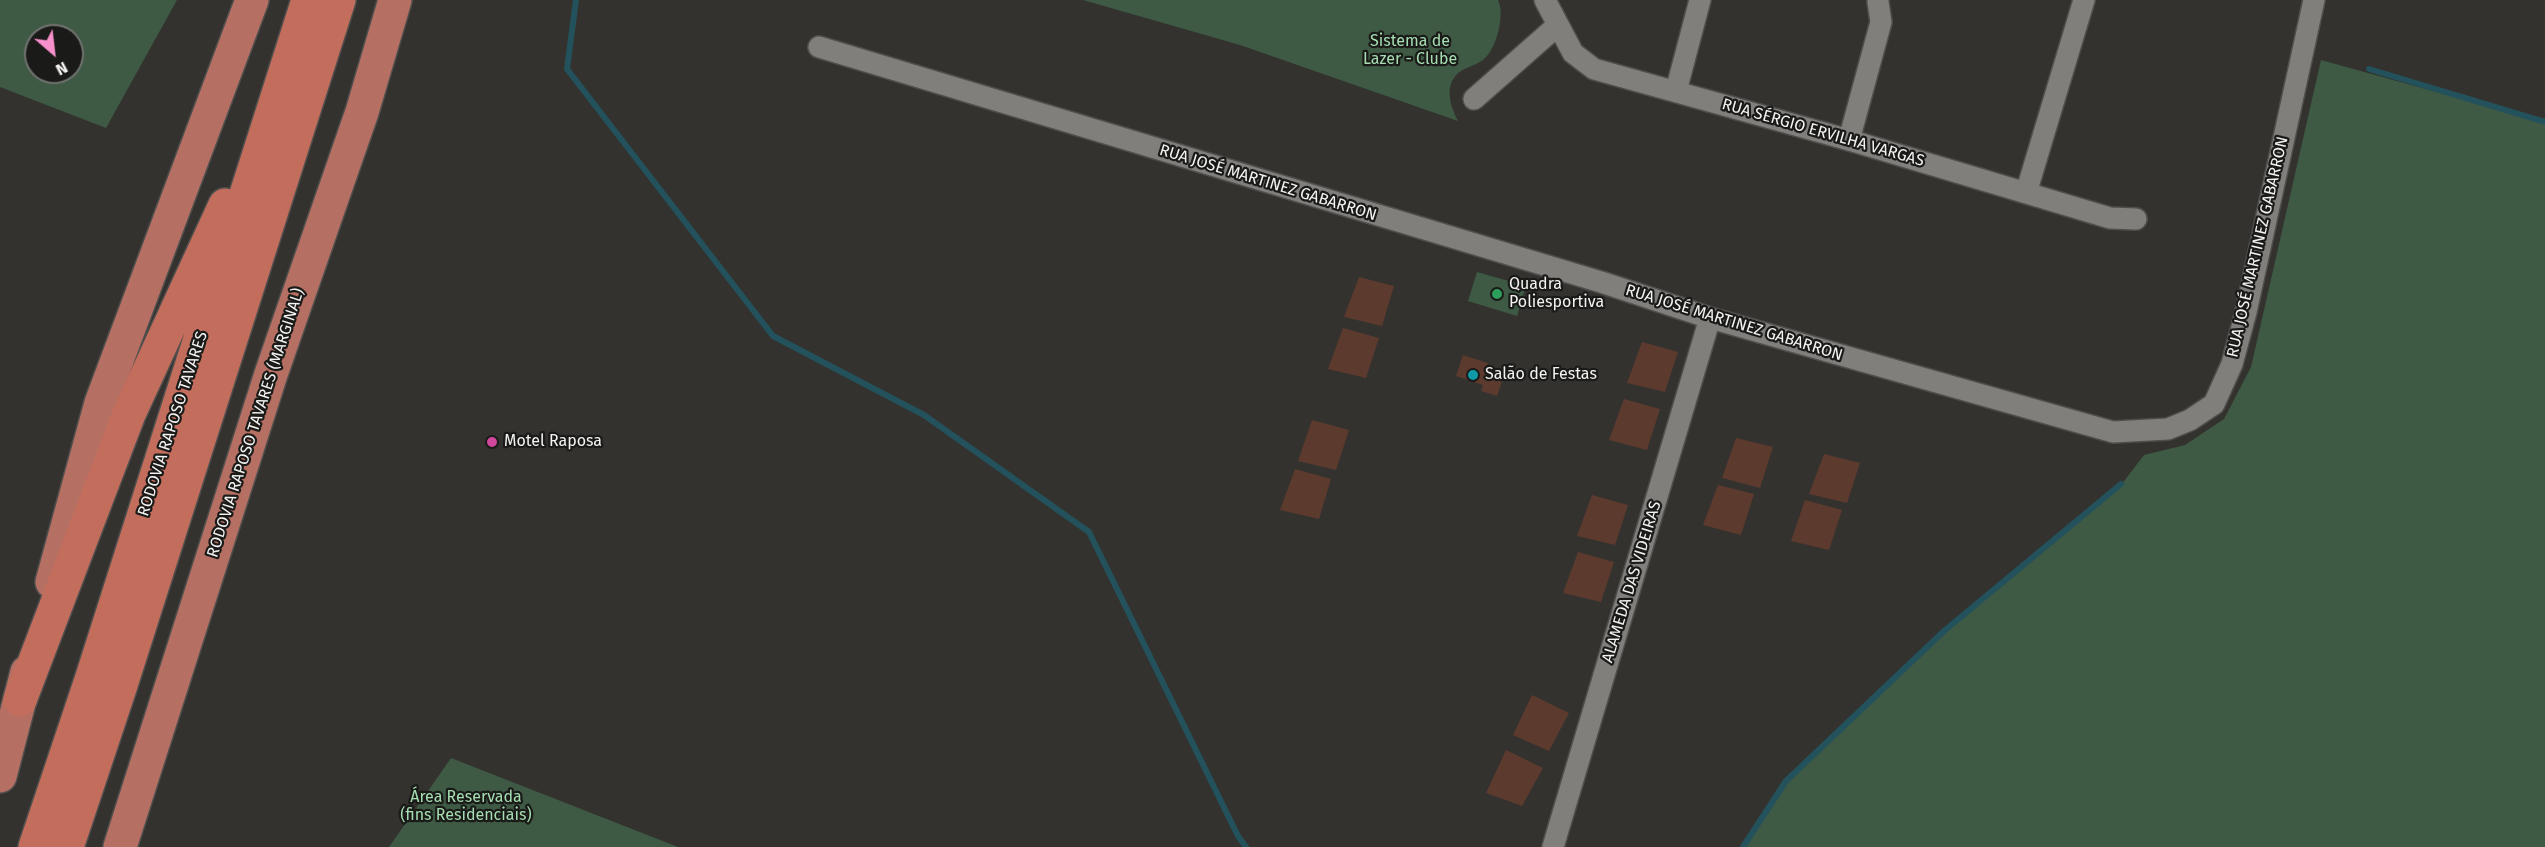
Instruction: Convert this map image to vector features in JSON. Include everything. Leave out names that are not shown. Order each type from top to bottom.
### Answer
[{"type":"highway","points":[[0,776],[101,404],[252,0]]},
{"type":"highway","name":"RODOVIA RAPOSO TAVARES","points":[[35,847],[92,677],[308,0]]},
{"type":"highway","name":"RODOVIA RAPOSO TAVARES","points":[[67,847],[120,688],[339,0]]},
{"type":"highway","name":"RODOVIA RAPOSO TAVARES (MARGINAL)","points":[[120,847],[271,374],[362,112],[395,0]]},
{"type":"highway","points":[[20,700],[129,414],[288,67]]},
{"type":"street","name":"RUA SÉRGIO ERVILHA VARGAS","points":[[1545,0],[1573,53],[1594,69],[1849,140],[2110,218],[2136,219]]},
{"type":"street","points":[[1676,91],[1700,0]]},
{"type":"street","points":[[2026,193],[2084,0]]},
{"type":"street","name":"RUA JOSÉ MARTINEZ GABARRON","points":[[819,47],[1600,282],[1710,318],[2113,432],[2168,429],[2190,420],[2214,404],[2232,364],[2246,312],[2314,0]]},
{"type":"street","points":[[1849,140],[1881,22],[1878,2]]},
{"type":"street","points":[[1474,99],[1558,25]]},
{"type":"street","name":"ALAMEDA DAS VIDEIRAS","points":[[1553,847],[1710,318]]},
{"type":"green space","points":[[0,0],[177,0],[106,128],[0,87]]},
{"type":"green space","name":"Sistema de Lazer - Clube","points":[[1083,0],[1498,0],[1501,13],[1499,30],[1490,52],[1481,61],[1461,71],[1452,82],[1451,102],[1458,121],[1240,45]]},
{"type":"green space","points":[[2321,60],[2545,122],[2545,847],[1743,847],[1786,781],[1944,631],[2121,485],[2144,455],[2185,445],[2224,419],[2251,367]]},
{"type":"green space","name":"Quadra Poliesportiva","points":[[1477,272],[1526,286],[1517,316],[1468,301]]},
{"type":"green space","name":"Área Reservada (fins Residenciais)","points":[[451,758],[678,847],[389,847]]},
{"type":"building","points":[[1359,277],[1394,286],[1382,326],[1344,317]]},
{"type":"building","points":[[1343,328],[1379,338],[1366,378],[1328,369]]},
{"type":"building","points":[[1642,342],[1678,352],[1665,392],[1627,383]]},
{"type":"building","name":"Salão de Festas","points":[[1463,355],[1488,363],[1484,373],[1503,378],[1497,396],[1481,391],[1483,385],[1456,376]]},
{"type":"building","points":[[1624,399],[1660,409],[1647,450],[1609,440]]},
{"type":"building","points":[[1312,420],[1349,430],[1336,470],[1298,461]]},
{"type":"building","points":[[1736,438],[1773,447],[1760,488],[1722,478]]},
{"type":"building","points":[[1824,454],[1860,463],[1847,503],[1809,494]]},
{"type":"building","points":[[1295,469],[1331,479],[1319,519],[1280,510]]},
{"type":"building","points":[[1718,485],[1754,494],[1741,535],[1703,525]]},
{"type":"building","points":[[1592,495],[1628,505],[1615,545],[1577,536]]},
{"type":"building","points":[[1805,500],[1842,510],[1829,550],[1791,541]]},
{"type":"building","points":[[1578,552],[1614,562],[1601,602],[1563,593]]},
{"type":"building","points":[[1532,695],[1569,713],[1549,751],[1513,735]]},
{"type":"building","points":[[1506,750],[1543,768],[1522,806],[1486,793]]},
{"type":"waterway","points":[[576,0],[567,69],[773,336],[924,415],[1089,532],[1238,836],[1246,847]]},
{"type":"waterway","points":[[2369,69],[2545,122]]},
{"type":"waterway","points":[[1743,847],[1786,781],[1944,631],[2121,484]]},
{"type":"place","name":"Quadra Poliesportiva","points":[[1497,294]]},
{"type":"place","name":"Salão de Festas","points":[[1473,375]]},
{"type":"place","name":"Motel Raposa","points":[[492,442]]}]
